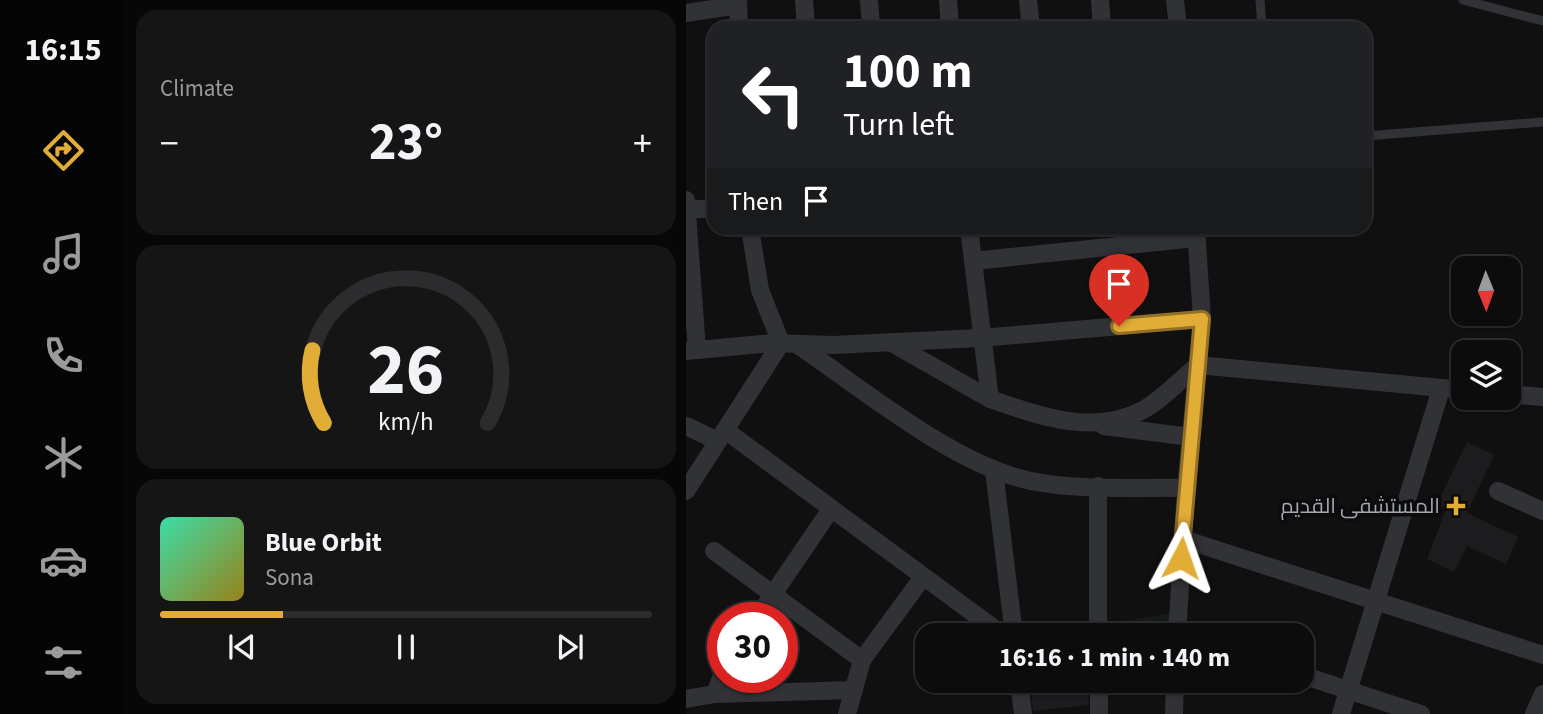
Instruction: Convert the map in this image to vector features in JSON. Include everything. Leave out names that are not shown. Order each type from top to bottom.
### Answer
[{"type":"street","points":[[804,0],[806,21]]},
{"type":"street","points":[[869,0],[870,21]]},
{"type":"street","points":[[947,0],[949,21]]},
{"type":"street","points":[[1028,0],[1030,21]]},
{"type":"street","points":[[1100,0],[1102,21]]},
{"type":"street","points":[[1175,0],[1177,21]]},
{"type":"street","points":[[686,13],[738,2],[739,21]]},
{"type":"street","points":[[686,200],[691,350],[789,343],[892,343],[980,338],[1202,319]]},
{"type":"street","points":[[686,211],[707,209]]},
{"type":"street","points":[[751,235],[758,280],[789,343],[941,443],[994,470],[1033,481],[1186,488]]},
{"type":"street","points":[[970,235],[980,338],[990,399]]},
{"type":"street","points":[[972,261],[1180,235]]},
{"type":"street","points":[[1178,623],[1186,488],[1202,319],[1196,235]]},
{"type":"street","points":[[686,491],[722,435],[789,343]]},
{"type":"street","points":[[892,343],[990,399],[1030,413],[1094,425],[1191,437]]},
{"type":"street","points":[[1094,425],[1145,409],[1198,365],[1451,389]]},
{"type":"street","points":[[1341,714],[1441,389]]},
{"type":"street","points":[[1521,395],[1543,397]]},
{"type":"street","points":[[686,426],[722,435],[831,509],[986,623]]},
{"type":"street","points":[[994,470],[1013,623]]},
{"type":"street","points":[[1098,486],[1098,623]]},
{"type":"street","points":[[1498,491],[1543,511]]},
{"type":"street","points":[[767,602],[831,509]]},
{"type":"street","points":[[1183,539],[1543,655]]},
{"type":"street","points":[[714,551],[862,660]]},
{"type":"street","points":[[847,714],[862,660],[923,578]]},
{"type":"street","points":[[1314,678],[1421,714]]},
{"type":"street","points":[[686,699],[715,694],[854,690]]},
{"type":"street","points":[[1020,693],[1023,714]]},
{"type":"street","points":[[1099,693],[1099,714]]},
{"type":"street","points":[[1174,714],[1175,693]]},
{"type":"street","points":[[1534,714],[1543,694]]},
{"type":"lane","points":[[1260,0],[1262,21]]},
{"type":"lane","points":[[1463,0],[1543,21]]},
{"type":"lane","points":[[1372,135],[1543,121]]},
{"type":"shaded area","name":"المستشفى القديم","points":[[1467,442],[1494,455],[1467,513],[1518,537],[1506,564],[1467,546],[1454,572],[1427,559],[1446,509],[1437,504]]},
{"type":"shaded area","points":[[1171,613],[1170,623],[1114,623]]},
{"type":"shaded area","points":[[1031,693],[1088,693],[1089,705],[1033,711]]},
{"type":"place","name":"المستشفى القديم","points":[[1456,506]]},
{"type":"route","points":[[1119,326],[1202,319],[1181,558]]}]
